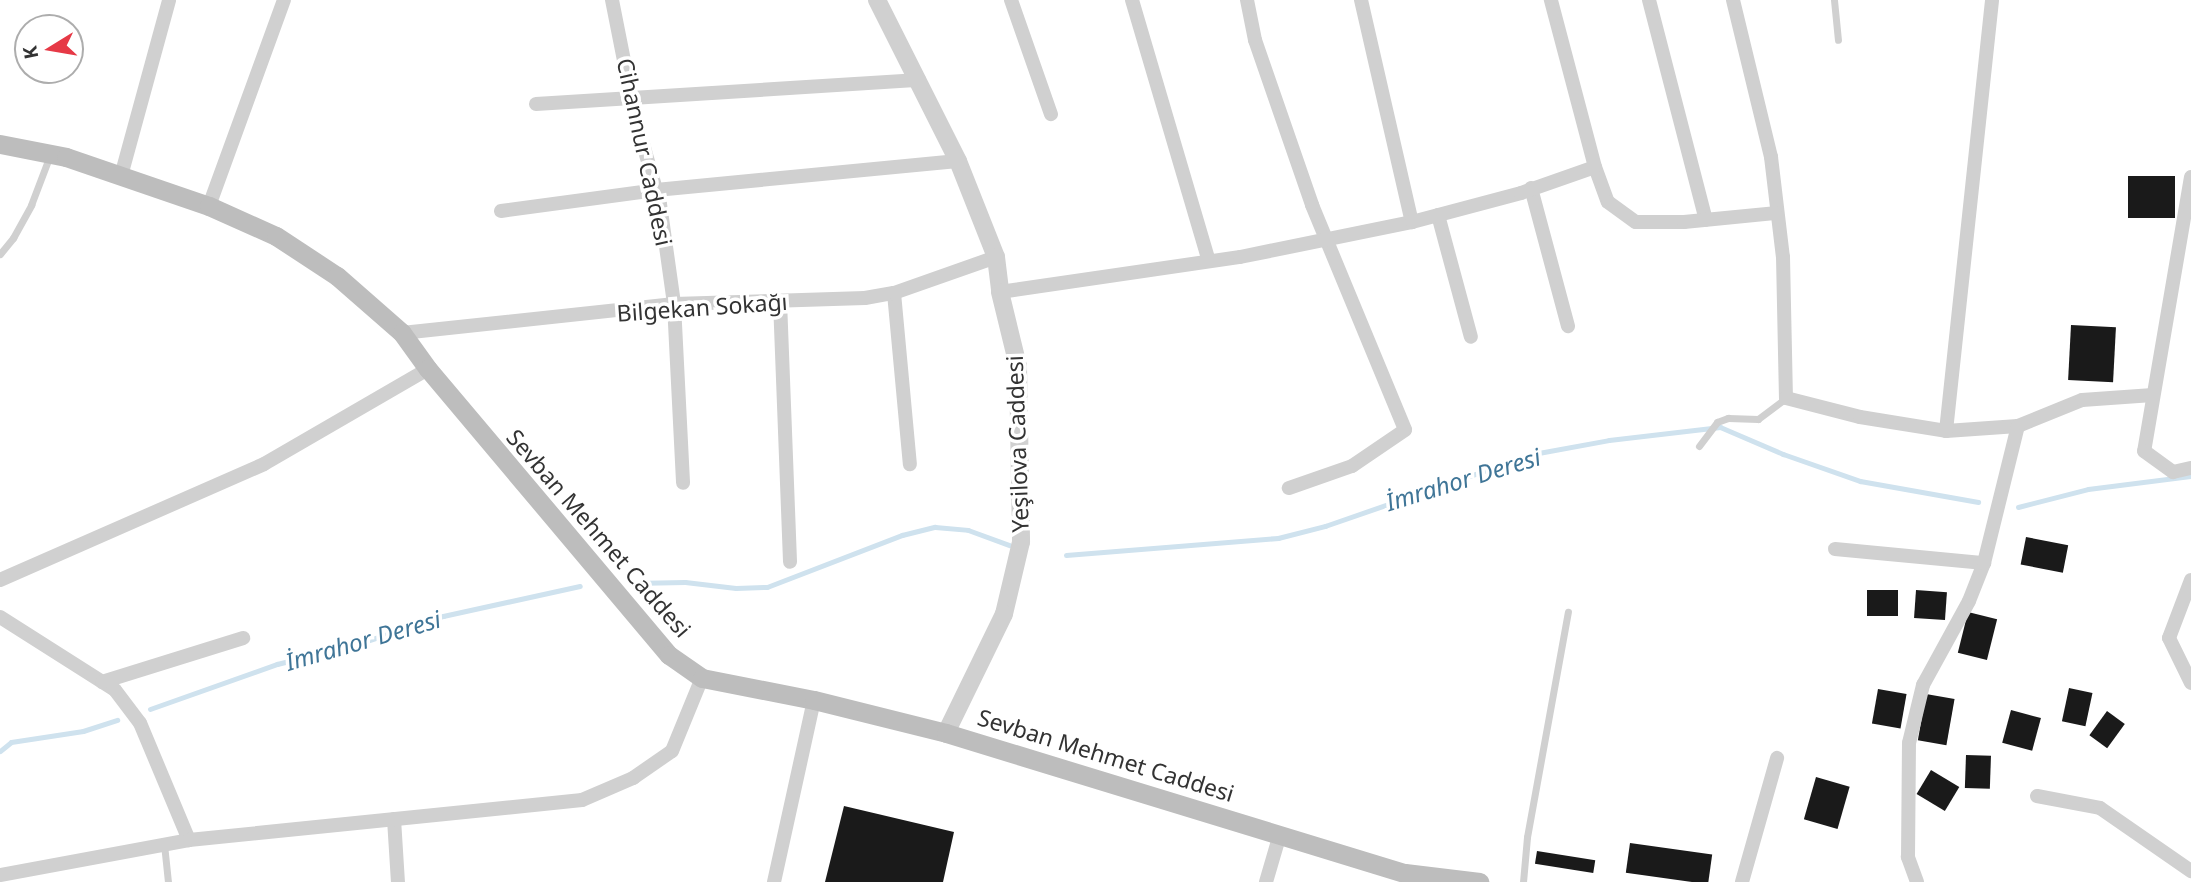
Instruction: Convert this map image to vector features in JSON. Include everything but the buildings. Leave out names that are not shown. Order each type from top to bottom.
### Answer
[{"type":"main road","name":"Sevban Mehmet Caddesi","points":[[0,144],[50,154],[209,206],[276,236],[337,276],[402,333],[428,369],[669,655],[702,678],[814,700],[946,733],[1405,873],[1479,882]]},
{"type":"street","points":[[121,176],[169,0]]},
{"type":"street","points":[[209,206],[284,0]]},
{"type":"street","name":"Cihannur Caddesi","points":[[612,0],[632,97],[656,190],[674,304],[683,483]]},
{"type":"street","name":"Yeşilova Caddesi","points":[[877,0],[919,80],[941,132],[958,161],[996,257],[1000,292],[1018,366],[1021,542],[1003,614],[946,733]]},
{"type":"street","points":[[1010,0],[1051,114]]},
{"type":"street","points":[[1132,0],[1209,261]]},
{"type":"street","points":[[1247,0],[1255,40],[1326,238],[1405,430],[1352,466],[1289,488]]},
{"type":"street","points":[[1361,0],[1412,222]]},
{"type":"street","points":[[1551,0],[1595,167],[1608,202],[1636,222],[1775,213]]},
{"type":"street","points":[[1649,0],[1706,219]]},
{"type":"street","points":[[1733,0],[1771,157],[1775,213],[1783,257],[1786,398],[1860,417],[1946,431],[2018,426],[2082,400],[2153,395]]},
{"type":"street","points":[[1946,431],[1992,0]]},
{"type":"street","points":[[536,104],[919,80]]},
{"type":"street","points":[[501,211],[656,190],[958,161]]},
{"type":"street","points":[[1000,292],[1209,261],[1412,222],[1595,167]]},
{"type":"street","points":[[2191,177],[2144,450],[2173,472],[2191,468]]},
{"type":"street","points":[[1531,188],[1568,326]]},
{"type":"street","points":[[1438,215],[1471,337]]},
{"type":"street","name":"Bilgekan Sokağı","points":[[402,333],[674,304],[865,299],[894,293],[996,257]]},
{"type":"street","points":[[894,293],[910,464]]},
{"type":"street","points":[[780,301],[790,562]]},
{"type":"street","points":[[0,580],[264,464],[428,369]]},
{"type":"street","points":[[1917,882],[1908,857],[1909,743],[1923,685],[1969,601],[1984,563],[2018,426]]},
{"type":"street","points":[[1835,550],[1984,563]]},
{"type":"street","points":[[2191,580],[2169,638],[2191,683]]},
{"type":"street","points":[[0,617],[115,690],[140,723],[188,840]]},
{"type":"street","points":[[102,682],[243,638]]},
{"type":"street","points":[[0,875],[188,840],[582,800],[633,778],[672,751],[702,678]]},
{"type":"street","points":[[774,882],[814,700]]},
{"type":"street","points":[[1742,882],[1777,758]]},
{"type":"street","points":[[2036,796],[2100,808],[2191,870]]},
{"type":"street","points":[[394,819],[398,882]]},
{"type":"street","points":[[1266,882],[1280,834]]},
{"type":"lane","points":[[1834,0],[1838,40]]},
{"type":"lane","points":[[0,254],[13,238],[31,205],[50,154]]},
{"type":"lane","points":[[1699,446],[1713,425],[1728,418],[1763,417],[1786,398]]},
{"type":"lane","points":[[1523,882],[1527,837],[1568,612]]},
{"type":"lane","points":[[163,844],[168,882]]},
{"type":"waterway","name":"İmrahor Deresi","points":[[1066,555],[1278,538],[1325,526],[1533,454],[1609,440],[1720,427],[1783,454],[1860,481],[1978,502]]},
{"type":"waterway","name":"İmrahor Deresi","points":[[2018,507],[2088,489],[2191,476]]},
{"type":"waterway","name":"İmrahor Deresi","points":[[633,583],[685,582],[736,588],[767,587],[902,535],[935,527],[968,530],[1009,545]]},
{"type":"waterway","name":"İmrahor Deresi","points":[[150,709],[277,664],[354,645],[443,616],[580,586]]},
{"type":"waterway","name":"İmrahor Deresi","points":[[0,751],[11,742],[83,731],[117,720]]}]
